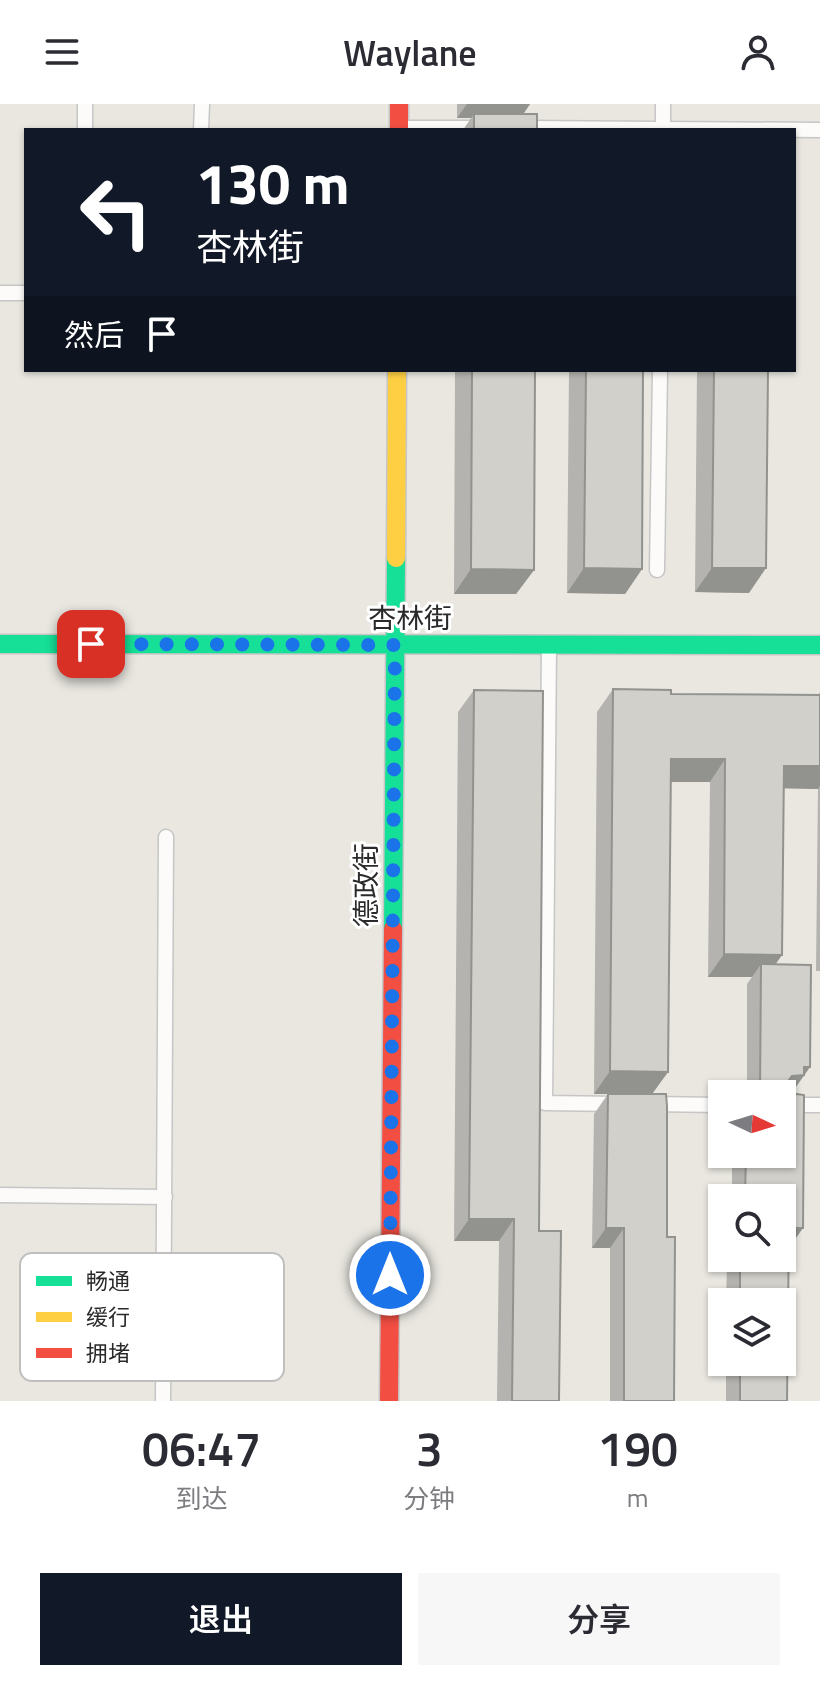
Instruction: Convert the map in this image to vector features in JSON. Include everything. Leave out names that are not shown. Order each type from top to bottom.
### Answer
[{"type":"street","points":[[399,104],[399,128]]},
{"type":"street","name":"德政街","points":[[389,1401],[397,372]]},
{"type":"street","name":"杏林街","points":[[0,644],[820,645]]},
{"type":"lane","points":[[85,104],[85,128]]},
{"type":"lane","points":[[201,128],[202,104]]},
{"type":"lane","points":[[663,104],[663,128]]},
{"type":"lane","points":[[796,130],[820,130]]},
{"type":"lane","points":[[0,293],[24,293]]},
{"type":"lane","points":[[657,570],[660,372]]},
{"type":"lane","points":[[549,645],[545,1103],[708,1105]]},
{"type":"lane","points":[[164,1253],[166,837]]},
{"type":"lane","points":[[796,1105],[820,1105]]},
{"type":"lane","points":[[0,1195],[165,1197]]},
{"type":"lane","points":[[163,1381],[163,1401]]},
{"type":"building","points":[[474,114],[537,114],[537,128],[474,128]]},
{"type":"building","points":[[472,372],[535,372],[534,570],[471,569]]},
{"type":"building","points":[[586,372],[643,372],[642,569],[584,568]]},
{"type":"building","points":[[714,372],[768,372],[766,568],[712,568]]},
{"type":"building","points":[[613,689],[671,690],[671,694],[820,695],[820,766],[784,766],[782,955],[724,954],[725,759],[671,759],[668,1072],[610,1071]]},
{"type":"building","points":[[474,690],[543,691],[539,1231],[561,1231],[559,1401],[512,1401],[514,1219],[469,1219]]},
{"type":"building","points":[[761,964],[811,965],[810,1067],[804,1067],[804,1075],[792,1076],[789,1080],[760,1080]]},
{"type":"building","points":[[608,1094],[666,1094],[667,1237],[675,1237],[674,1401],[624,1401],[624,1228],[606,1228]]},
{"type":"building","points":[[796,1094],[804,1095],[803,1228],[796,1228],[796,1184],[745,1184],[746,1168],[796,1168]]},
{"type":"building","points":[[740,1272],[788,1272],[788,1288],[740,1288]]},
{"type":"building","points":[[740,1376],[787,1376],[787,1401],[740,1401]]},
{"type":"traffic: fast","points":[[393,929],[396,558]]},
{"type":"traffic: fast","points":[[0,644],[820,645]]},
{"type":"traffic: slow","points":[[396,558],[397,372]]},
{"type":"traffic: jam","points":[[399,104],[399,128]]},
{"type":"traffic: jam","points":[[389,1401],[393,929]]},
{"type":"route","points":[[91,644],[395,645],[390,1275]]}]
